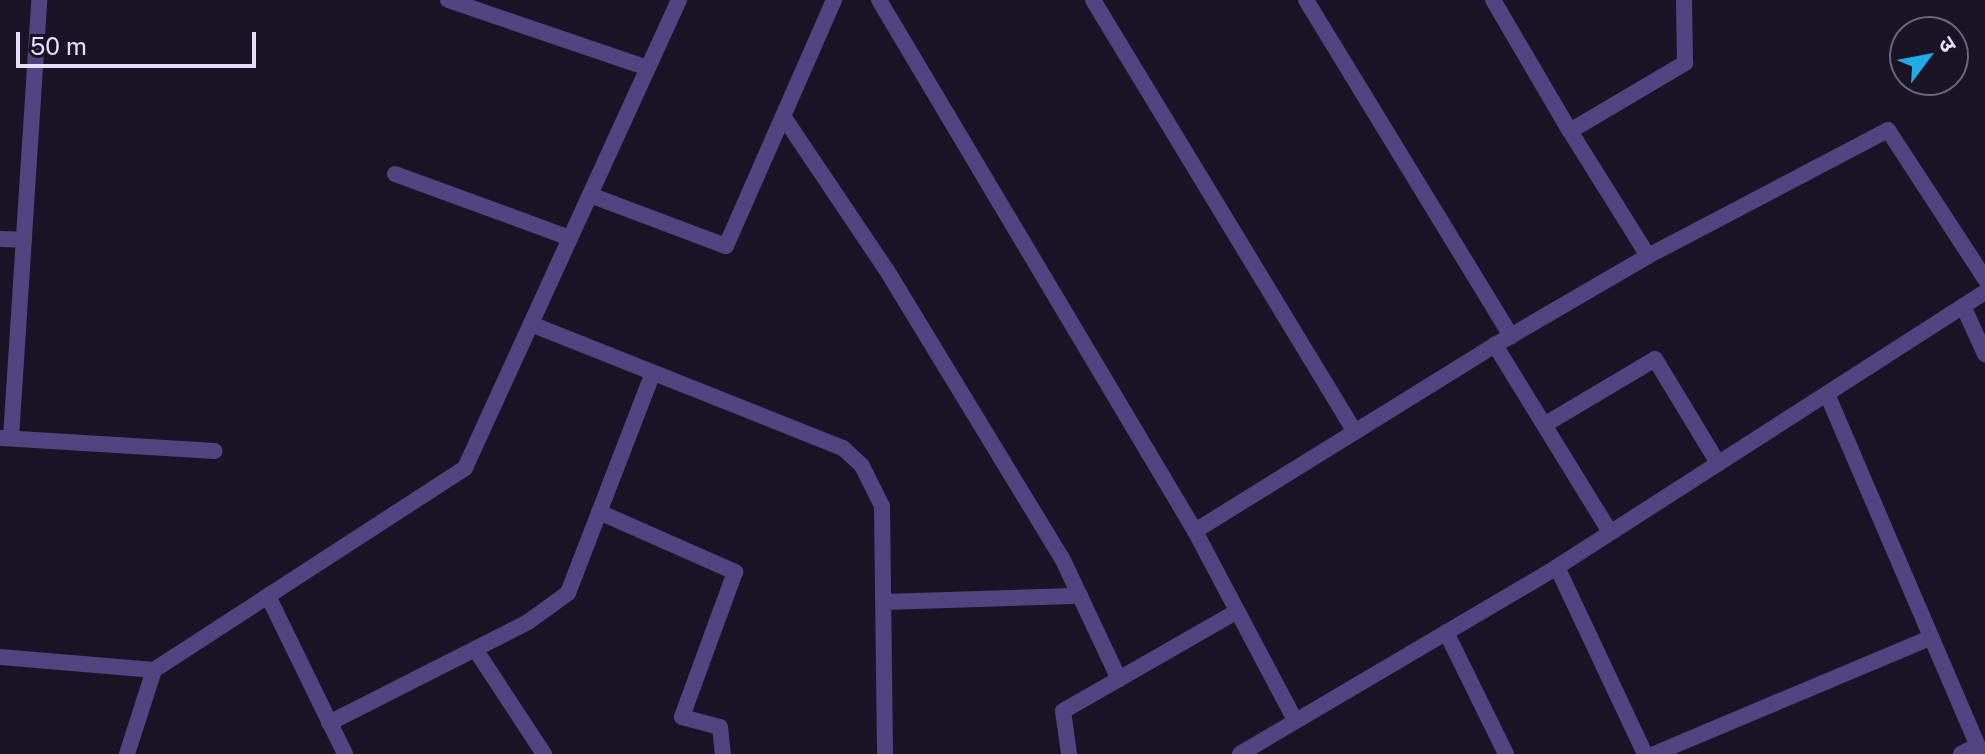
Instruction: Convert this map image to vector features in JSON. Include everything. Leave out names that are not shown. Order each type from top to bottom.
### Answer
[{"type":"street","points":[[39,0],[24,240],[6,438],[215,451]]},
{"type":"street","points":[[448,0],[648,68]]},
{"type":"street","points":[[0,657],[154,670],[465,468],[679,0]]},
{"type":"street","points":[[590,195],[726,246],[834,0]]},
{"type":"street","points":[[879,0],[1195,531],[1295,720]]},
{"type":"street","points":[[1093,0],[1355,432]]},
{"type":"street","points":[[1306,0],[1511,336]]},
{"type":"street","points":[[1493,0],[1648,256]]},
{"type":"street","points":[[1570,131],[1685,63],[1684,0]]},
{"type":"street","points":[[783,116],[886,269],[1062,558],[1119,679]]},
{"type":"street","points":[[1195,531],[1495,345],[1648,256],[1888,130],[1985,279]]},
{"type":"street","points":[[395,174],[570,238]]},
{"type":"street","points":[[0,239],[24,240]]},
{"type":"street","points":[[1240,754],[1557,567],[1985,292]]},
{"type":"street","points":[[1963,306],[1985,354]]},
{"type":"street","points":[[531,324],[652,375],[843,448],[874,484],[882,506],[885,754]]},
{"type":"street","points":[[1495,345],[1610,532]]},
{"type":"street","points":[[1544,425],[1655,359],[1718,463]]},
{"type":"street","points":[[329,723],[528,622],[568,593],[652,375]]},
{"type":"street","points":[[1827,394],[1928,639],[1979,750],[1961,754]]},
{"type":"street","points":[[599,512],[735,572],[682,717],[720,727],[723,754]]},
{"type":"street","points":[[1557,567],[1645,754]]},
{"type":"street","points":[[268,596],[345,754]]},
{"type":"street","points":[[884,602],[1080,596]]},
{"type":"street","points":[[1069,754],[1063,711],[1236,612]]},
{"type":"street","points":[[1446,632],[1506,754]]},
{"type":"street","points":[[1654,754],[1928,639]]},
{"type":"street","points":[[475,649],[544,754]]},
{"type":"street","points":[[127,754],[154,670]]}]
